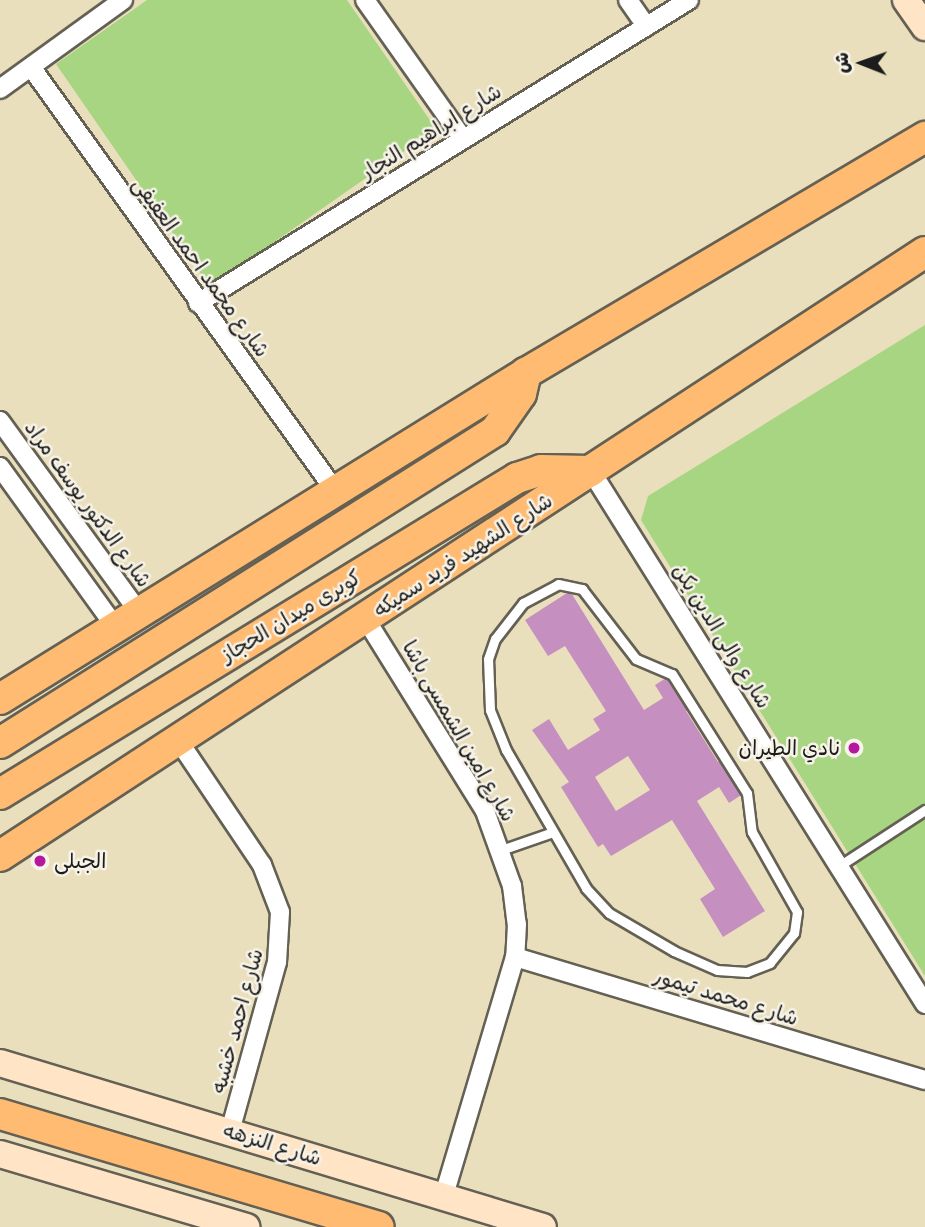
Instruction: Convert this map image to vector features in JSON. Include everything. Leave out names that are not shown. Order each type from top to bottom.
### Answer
[{"type":"main road","points":[[906,0],[925,27]]},
{"type":"main road","points":[[0,699],[526,373],[925,137]]},
{"type":"main road","name":"شارع الشهيد فريد سميكه","points":[[0,856],[591,471],[683,406],[925,252]]},
{"type":"main road","points":[[0,743],[495,431],[521,394],[526,373]]},
{"type":"main road","name":"كوبرى ميدان الحجاز","points":[[0,794],[517,478],[554,468],[591,471]]},
{"type":"main road","name":"شارع النزهه","points":[[0,1063],[543,1227]]},
{"type":"main road","points":[[0,1114],[379,1227]]},
{"type":"main road","points":[[0,1154],[202,1221],[246,1227]]},
{"type":"street","points":[[0,89],[123,0]]},
{"type":"street","points":[[365,0],[463,139]]},
{"type":"street","points":[[628,0],[646,26]]},
{"type":"street","name":"شارع ابراهيم النجار","points":[[198,303],[689,0]]},
{"type":"street","name":"شارع محمد احمد العفيفى","points":[[31,67],[336,492]]},
{"type":"street","name":"شارع الدكتور يوسف مراد","points":[[0,421],[128,621]]},
{"type":"street","points":[[0,467],[128,621]]},
{"type":"street","name":"شارع والى الدين يكن","points":[[591,471],[925,1004]]},
{"type":"street","name":"شارع امين الشمسى باشا","points":[[365,618],[485,811],[501,850],[517,924],[515,957],[444,1195]]},
{"type":"street","name":"شارع احمد خشبه","points":[[178,740],[262,866],[280,912],[277,962],[230,1131]]},
{"type":"street","name":"شارع محمد تيمور","points":[[515,957],[925,1080]]},
{"type":"lane","points":[[558,584],[570,584],[591,598],[636,659],[672,674],[747,793],[752,832],[797,912],[794,933],[770,962],[747,972],[732,973],[701,963],[621,921],[597,903],[553,832],[497,732],[486,681],[491,649],[505,623],[532,598],[558,584]]},
{"type":"lane","points":[[839,866],[925,810]]},
{"type":"lane","points":[[501,850],[553,832]]},
{"type":"green space","points":[[147,0],[347,0],[436,129],[210,287],[56,64]]},
{"type":"green space","name":"نادي الطيران","points":[[925,325],[925,976],[641,520],[648,496]]},
{"type":"building","points":[[570,591],[644,710],[663,698],[655,685],[674,673],[694,706],[686,711],[718,762],[728,756],[749,790],[729,803],[719,787],[697,801],[765,911],[723,937],[700,899],[715,889],[672,820],[611,856],[603,844],[598,847],[561,787],[569,782],[532,730],[549,719],[568,750],[600,730],[593,719],[606,711],[565,646],[548,656],[525,620]],"holes":[[[628,756],[650,790],[616,811],[595,777]]]},
{"type":"place","name":"نادي الطيران","points":[[854,748]]},
{"type":"place","name":"الجبلى","points":[[40,861]]}]
